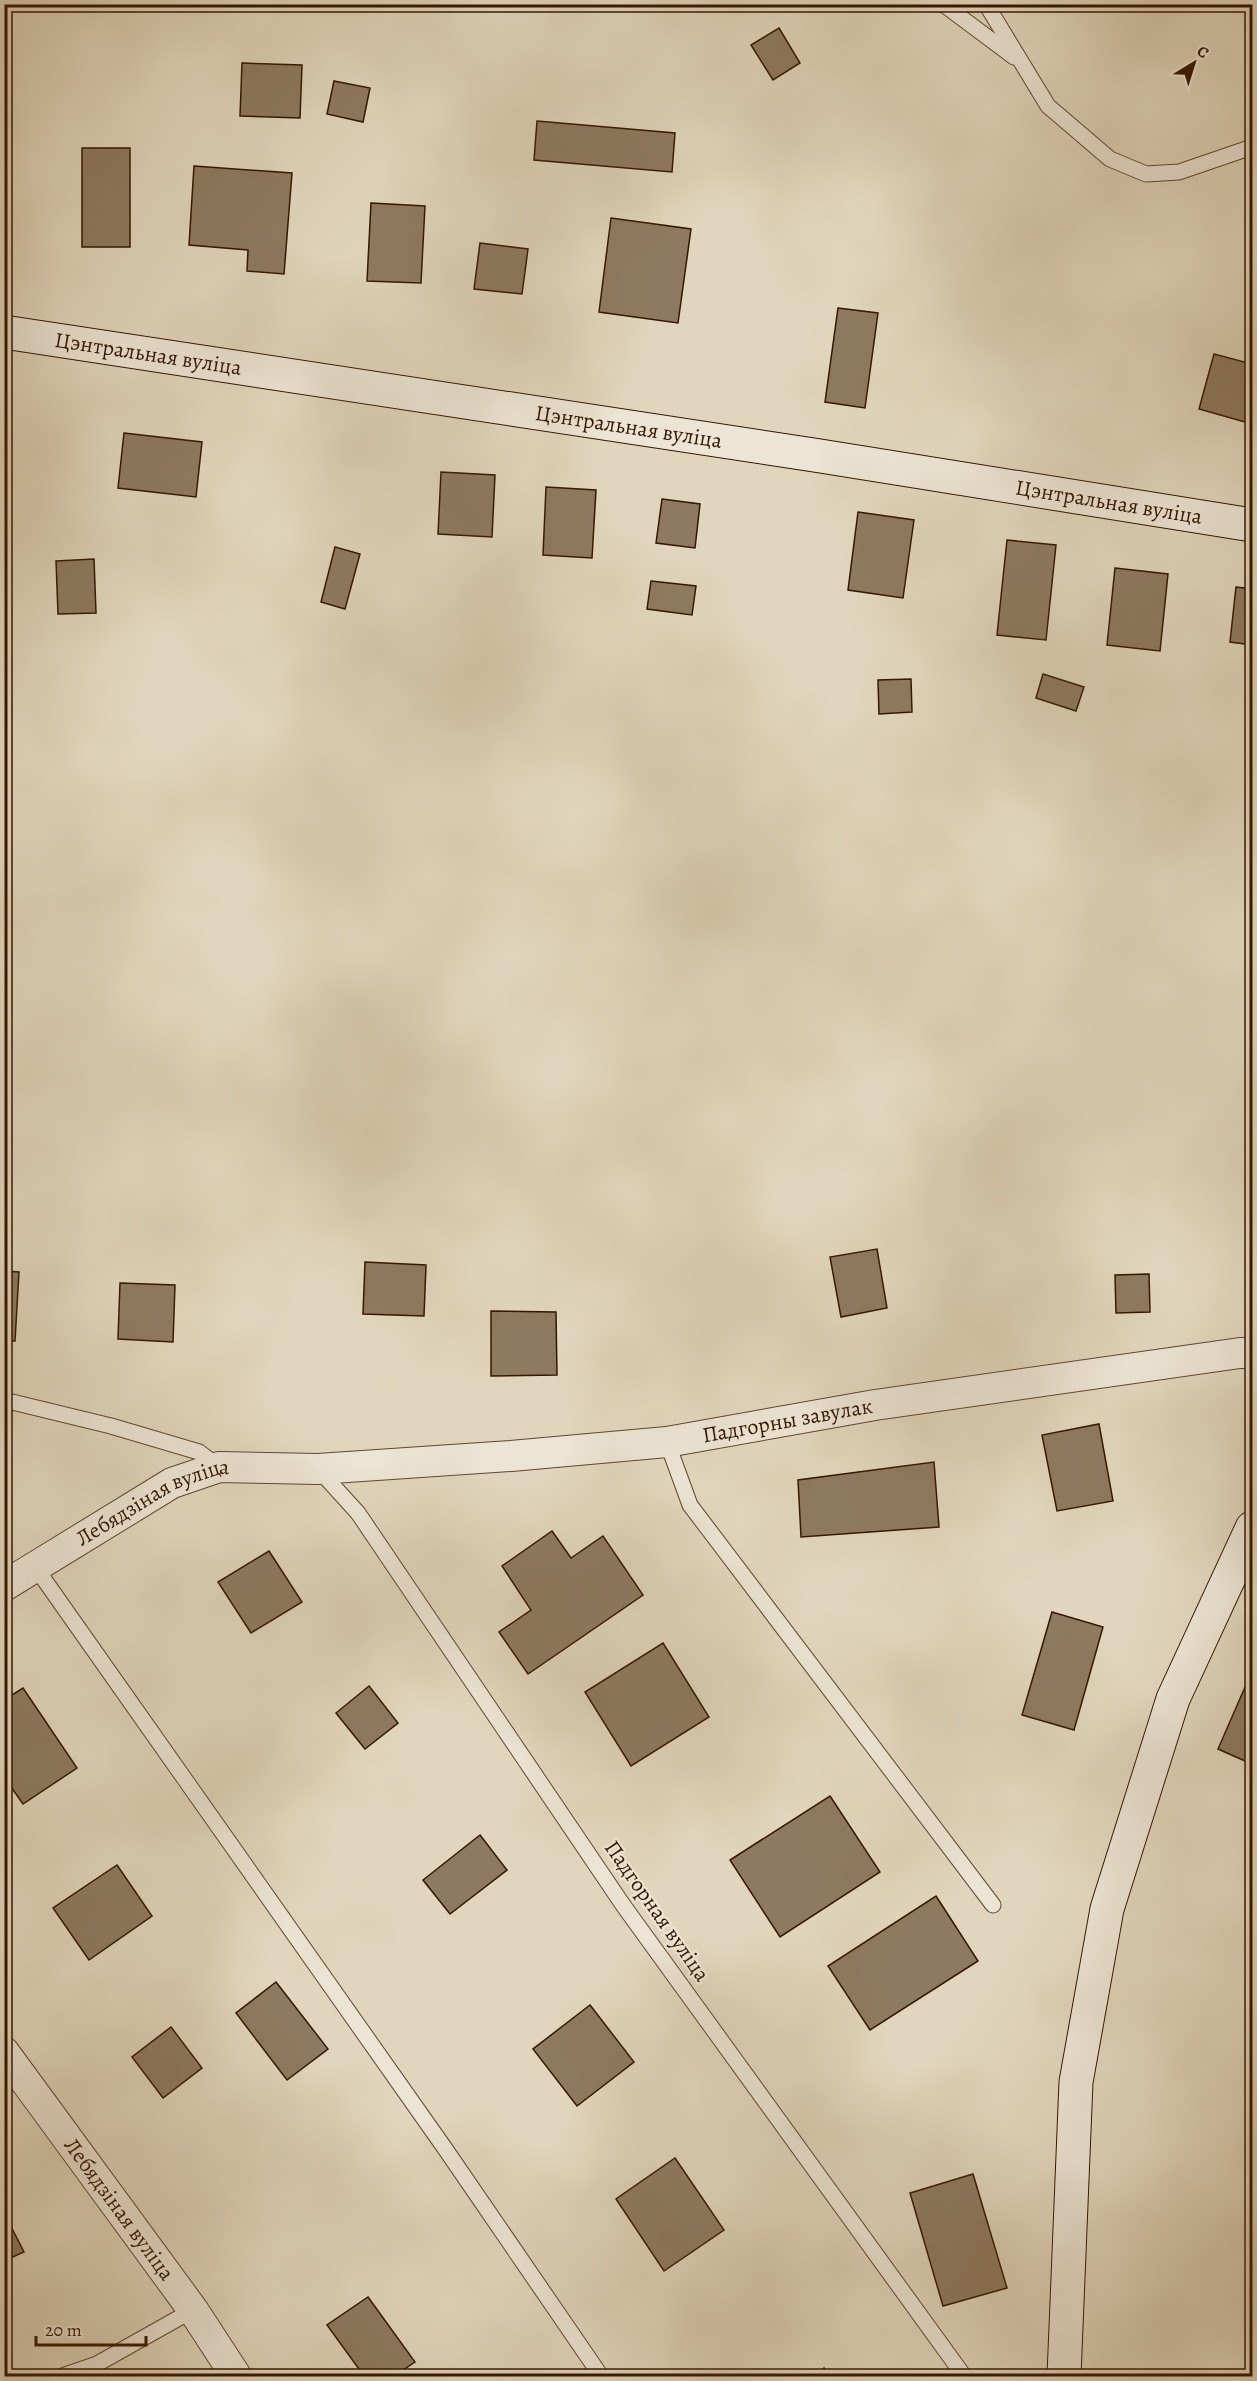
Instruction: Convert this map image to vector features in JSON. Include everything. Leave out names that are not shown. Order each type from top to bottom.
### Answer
[{"type":"street","name":"Цэнтральная вуліца","points":[[4,332],[814,455],[1252,525]]},
{"type":"street","name":"Падгорны завулак","points":[[318,1469],[511,1456],[667,1442],[875,1405],[1252,1353]]},
{"type":"street","name":"Лебядзіная вуліца","points":[[4,1586],[172,1483],[219,1467],[318,1469]]},
{"type":"street","points":[[1064,2376],[1076,2082],[1107,1909],[1173,1699],[1252,1528]]},
{"type":"street","name":"Лебядзіная вуліца","points":[[10,2068],[193,2310],[236,2376]]},
{"type":"lane","points":[[943,4],[1021,62]]},
{"type":"lane","points":[[986,4],[1048,106],[1110,159],[1146,174],[1179,172],[1252,147]]},
{"type":"lane","points":[[4,1400],[111,1426],[199,1452],[219,1467]]},
{"type":"lane","points":[[667,1442],[690,1505],[993,1905]]},
{"type":"lane","name":"Падгорная вуліца","points":[[318,1469],[358,1513],[623,1905],[964,2376]]},
{"type":"lane","points":[[36,1568],[439,2140],[601,2376]]},
{"type":"lane","points":[[62,2376],[97,2364],[193,2310]]},
{"type":"building","points":[[779,28],[800,63],[773,80],[751,45]]},
{"type":"building","points":[[242,63],[302,65],[300,118],[240,116]]},
{"type":"building","points":[[334,81],[370,88],[363,122],[327,114]]},
{"type":"building","points":[[537,121],[675,133],[672,172],[534,160]]},
{"type":"building","points":[[82,148],[130,148],[130,247],[82,247]]},
{"type":"building","points":[[194,166],[292,173],[284,274],[247,271],[248,250],[189,245]]},
{"type":"building","points":[[371,203],[425,206],[421,283],[367,281]]},
{"type":"building","points":[[611,218],[691,229],[678,323],[599,312]]},
{"type":"building","points":[[480,243],[528,249],[522,294],[474,289]]},
{"type":"building","points":[[838,308],[878,313],[865,408],[825,402]]},
{"type":"building","points":[[1214,354],[1252,364],[1252,424],[1199,409]]},
{"type":"building","points":[[124,433],[202,442],[196,497],[118,488]]},
{"type":"building","points":[[441,472],[495,475],[492,537],[438,534]]},
{"type":"building","points":[[546,487],[596,490],[592,558],[543,555]]},
{"type":"building","points":[[662,499],[700,504],[695,548],[656,543]]},
{"type":"building","points":[[858,512],[914,520],[903,598],[848,590]]},
{"type":"building","points":[[1007,540],[1056,545],[1046,640],[997,635]]},
{"type":"building","points":[[335,547],[360,554],[345,609],[321,602]]},
{"type":"building","points":[[94,559],[96,613],[58,614],[56,561]]},
{"type":"building","points":[[1115,568],[1168,574],[1160,651],[1107,645]]},
{"type":"building","points":[[651,581],[696,586],[692,615],[647,609]]},
{"type":"building","points":[[1236,587],[1252,589],[1252,645],[1230,642]]},
{"type":"building","points":[[1043,674],[1084,687],[1076,711],[1036,698]]},
{"type":"building","points":[[911,679],[912,712],[879,714],[878,680]]},
{"type":"building","points":[[877,1249],[887,1308],[841,1317],[830,1257]]},
{"type":"building","points":[[365,1262],[426,1265],[424,1316],[363,1314]]},
{"type":"building","points":[[4,1271],[19,1272],[15,1341],[4,1341]]},
{"type":"building","points":[[1149,1274],[1150,1312],[1116,1313],[1115,1275]]},
{"type":"building","points":[[120,1283],[175,1285],[173,1342],[118,1339]]},
{"type":"building","points":[[491,1311],[556,1312],[557,1375],[491,1376]]},
{"type":"building","points":[[1099,1424],[1113,1501],[1057,1511],[1042,1435]]},
{"type":"building","points":[[934,1462],[939,1527],[801,1537],[798,1480]]},
{"type":"building","points":[[552,1531],[571,1558],[603,1536],[643,1595],[528,1674],[499,1632],[531,1610],[502,1566]]},
{"type":"building","points":[[269,1551],[302,1602],[251,1633],[218,1582]]},
{"type":"building","points":[[1052,1612],[1103,1627],[1074,1730],[1022,1715]]},
{"type":"building","points":[[663,1643],[709,1717],[631,1766],[585,1692]]},
{"type":"building","points":[[1252,1671],[1252,1764],[1218,1749]]},
{"type":"building","points":[[369,1686],[398,1723],[365,1749],[336,1713]]},
{"type":"building","points":[[23,1688],[77,1768],[23,1804],[4,1777],[4,1700]]},
{"type":"building","points":[[830,1796],[880,1872],[780,1937],[730,1860]]},
{"type":"building","points":[[480,1835],[507,1870],[450,1914],[423,1880]]},
{"type":"building","points":[[117,1865],[152,1916],[89,1960],[53,1908]]},
{"type":"building","points":[[936,1896],[978,1961],[870,2030],[828,1966]]},
{"type":"building","points":[[276,1982],[328,2049],[287,2080],[236,2013]]},
{"type":"building","points":[[590,2005],[634,2062],[577,2106],[533,2049]]},
{"type":"building","points":[[171,2027],[202,2068],[163,2098],[132,2057]]},
{"type":"building","points":[[675,2158],[724,2230],[664,2271],[616,2199]]},
{"type":"building","points":[[973,2174],[1007,2288],[943,2306],[910,2193]]},
{"type":"building","points":[[4,2213],[24,2252],[4,2261]]},
{"type":"building","points":[[368,2297],[415,2362],[394,2376],[364,2376],[327,2325]]},
{"type":"building","points":[[824,2368],[829,2376],[812,2376]]}]
